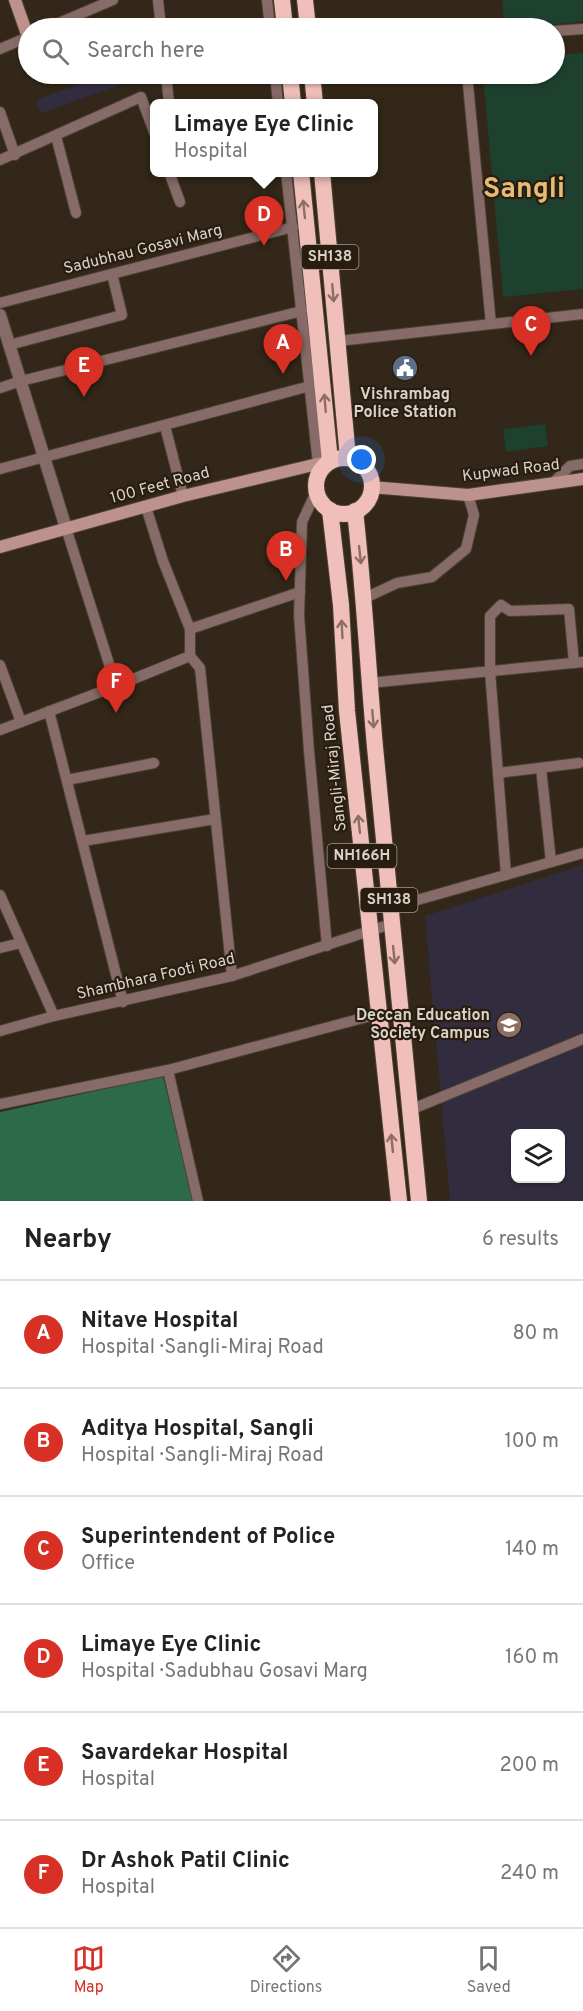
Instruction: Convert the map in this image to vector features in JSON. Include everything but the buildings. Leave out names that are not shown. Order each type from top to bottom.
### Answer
[{"type":"highway","points":[[282,0],[284,18]]},
{"type":"highway","points":[[305,0],[307,18]]},
{"type":"highway","points":[[291,84],[292,99]]},
{"type":"highway","points":[[313,84],[314,99]]},
{"type":"highway","points":[[300,177],[324,462],[318,474],[316,492],[320,501],[330,510],[343,514],[355,511],[367,502],[371,487],[370,475],[365,467],[348,458],[324,462]]},
{"type":"highway","name":"SH138","points":[[322,177],[338,341]]},
{"type":"highway","points":[[338,341],[348,458]]},
{"type":"highway","name":"Sangli-Miraj Road","points":[[330,510],[341,605],[347,711],[399,1201]]},
{"type":"highway","name":"SH138","points":[[355,511],[365,598],[369,683],[390,916],[419,1201]]},
{"type":"main road","points":[[15,0],[21,18]]},
{"type":"main road","name":"100 Feet Road","points":[[0,547],[183,496],[324,462]]},
{"type":"main road","name":"Kupwad Road","points":[[371,487],[468,495],[583,479]]},
{"type":"street","points":[[71,18],[113,0]]},
{"type":"street","points":[[158,0],[160,18]]},
{"type":"street","points":[[267,0],[269,18]]},
{"type":"street","points":[[565,30],[583,29]]},
{"type":"street","points":[[0,49],[18,41]]},
{"type":"street","points":[[167,84],[169,99]]},
{"type":"street","points":[[276,84],[278,99]]},
{"type":"street","points":[[468,84],[491,324]]},
{"type":"street","points":[[0,160],[141,97],[150,121]]},
{"type":"street","points":[[0,112],[15,155]]},
{"type":"street","points":[[56,136],[76,213]]},
{"type":"street","points":[[171,177],[180,202],[178,177]]},
{"type":"street","points":[[287,177],[310,386],[324,462]]},
{"type":"street","name":"Sadubhau Gosavi Marg","points":[[0,303],[292,227]]},
{"type":"street","points":[[9,345],[122,315],[112,274]]},
{"type":"street","points":[[0,388],[302,311]]},
{"type":"street","points":[[338,341],[583,314]]},
{"type":"street","points":[[0,315],[116,686]]},
{"type":"street","points":[[0,469],[310,386]]},
{"type":"street","points":[[165,426],[183,496]]},
{"type":"street","points":[[552,483],[570,466],[583,464]]},
{"type":"street","points":[[552,483],[583,485]]},
{"type":"street","points":[[316,492],[302,522],[299,615],[327,946]]},
{"type":"street","points":[[365,598],[397,582],[432,577],[466,549],[474,515],[468,495]]},
{"type":"street","points":[[146,507],[163,561],[190,629],[190,656],[200,668],[232,976]]},
{"type":"street","points":[[190,629],[300,592]]},
{"type":"street","points":[[369,683],[490,671],[578,662],[569,609],[510,611],[501,605],[490,616],[490,671],[506,875]]},
{"type":"street","points":[[0,730],[190,656]]},
{"type":"street","points":[[0,665],[21,722]]},
{"type":"street","points":[[50,711],[123,1002]]},
{"type":"street","points":[[67,780],[154,763]]},
{"type":"street","points":[[498,773],[579,763]]},
{"type":"street","points":[[541,768],[551,862]]},
{"type":"street","points":[[83,841],[215,819]]},
{"type":"street","name":"Shambhara Footi Road","points":[[0,1031],[54,1016],[232,976],[370,931],[390,916],[506,875],[583,853]]},
{"type":"street","points":[[0,896],[54,1016]]},
{"type":"street","points":[[0,948],[21,942]]},
{"type":"street","points":[[0,1104],[168,1070],[378,1014]]},
{"type":"street","points":[[410,1110],[583,1039]]},
{"type":"street","points":[[168,1070],[198,1201]]},
{"type":"shaded area","points":[[78,84],[123,84],[41,113],[36,100]]},
{"type":"shaded area","name":"Deccan Education Society Campus","points":[[583,865],[583,1201],[450,1201],[425,916]]},
{"type":"green space","points":[[502,0],[583,0],[583,21],[565,23],[565,18],[504,18]]},
{"type":"green space","points":[[583,53],[583,289],[503,297],[484,84],[565,84],[565,54]]},
{"type":"green space","points":[[545,424],[548,446],[506,452],[503,429]]},
{"type":"green space","points":[[163,1076],[193,1201],[0,1201],[0,1112]]},
{"type":"place","name":"Limaye Eye Clinic","points":[[264,246]]},
{"type":"place","name":"Superintendent of Police","points":[[531,356]]},
{"type":"place","name":"Vishrambag Police Station","points":[[405,368]]},
{"type":"place","name":"Nitave Hospital","points":[[283,374]]},
{"type":"place","name":"Savardekar Hospital","points":[[84,397]]},
{"type":"place","name":"Aditya Hospital, Sangli","points":[[286,581]]},
{"type":"place","name":"Dr Ashok Patil Clinic","points":[[116,713]]},
{"type":"place","name":"Deccan Education Society Campus","points":[[509,1025]]},
{"type":"district","name":"Sangli","points":[[524,190]]}]
